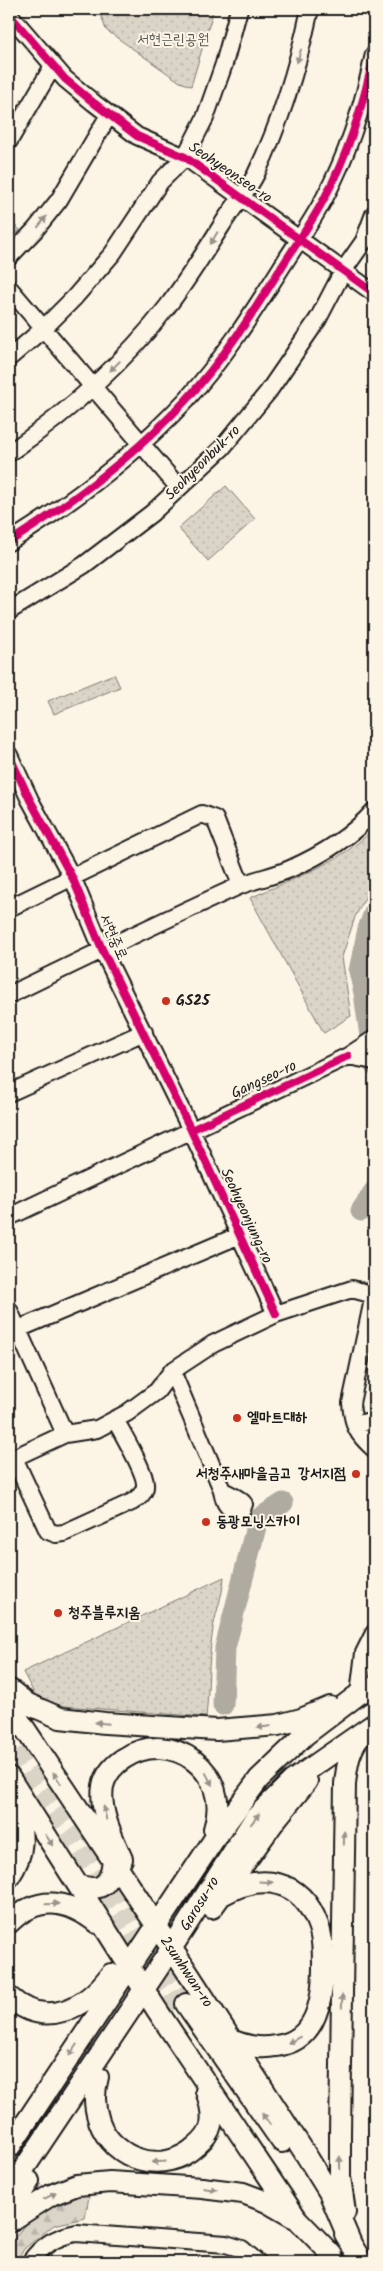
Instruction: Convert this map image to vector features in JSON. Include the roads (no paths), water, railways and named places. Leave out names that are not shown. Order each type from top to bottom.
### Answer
[{"type":"main road","points":[[9,1689],[28,1704],[60,1718],[105,1723],[217,1730],[278,1725],[313,1714],[369,1688]]},
{"type":"main road","points":[[214,1829],[217,1808],[212,1782],[201,1766],[187,1755],[167,1748],[149,1748],[126,1756],[113,1766],[103,1786],[104,1813],[108,1827],[150,1917],[214,1829],[249,1778],[276,1750],[312,1724],[369,1688]]},
{"type":"main road","name":"Garosu-ro","points":[[9,2148],[93,2021],[150,1917],[216,1838],[259,1779],[305,1736],[369,1688]]},
{"type":"main road","name":"2sunhwan-ro","points":[[9,1705],[175,1954],[329,2192],[357,2254]]},
{"type":"main road","points":[[357,2254],[343,2202],[340,2161],[345,1784],[347,1766],[352,1749],[371,1726]]},
{"type":"main road","name":"Garosu-ro","points":[[9,2212],[175,1954],[255,1818],[292,1781],[371,1726]]},
{"type":"main road","points":[[175,1954],[300,1788],[339,1747]]},
{"type":"main road","points":[[9,1877],[20,1859],[23,1846],[11,1781]]},
{"type":"main road","points":[[9,1997],[19,2005],[34,2011],[60,2012],[71,2010],[83,2003],[127,1962],[11,1781]]},
{"type":"main road","points":[[78,1885],[93,1889],[102,1887],[109,1878],[112,1862]]},
{"type":"main road","points":[[220,1896],[237,1887],[254,1882],[276,1883],[288,1888],[306,1904],[315,1919],[320,1932],[322,1952],[323,1981],[320,2004],[313,2022],[300,2038],[285,2045],[259,2048],[231,2040]]},
{"type":"main road","points":[[9,1923],[20,1913],[31,1908],[47,1904],[63,1904],[81,1911],[107,1930]]},
{"type":"main road","name":"2sunhwan-ro","points":[[127,1962],[297,2219],[334,2259]]},
{"type":"main road","points":[[93,2021],[104,1983]]},
{"type":"main road","name":"Garosu-ro","points":[[9,2191],[113,2036],[148,1994]]},
{"type":"main road","name":"2sunhwan-ro","points":[[334,2259],[180,2009],[357,2254]]},
{"type":"main road","points":[[93,2021],[99,2018],[108,2020],[113,2025],[113,2036]]},
{"type":"main road","points":[[98,2076],[95,2090],[97,2111],[101,2126],[113,2144],[138,2160],[150,2162],[171,2160],[192,2149],[204,2137],[211,2125],[208,2098],[191,2060]]},
{"type":"main road","points":[[9,2222],[51,2195],[77,2185],[110,2182],[202,2188],[243,2193],[267,2202],[297,2219]]},
{"type":"street","points":[[9,358],[43,329],[74,298],[113,253],[160,182],[184,157],[205,118],[218,82],[239,9]]},
{"type":"street","points":[[9,453],[74,404],[93,387],[167,307],[196,267],[240,197],[255,177],[283,107],[303,42],[310,9]]},
{"type":"street","name":"Seohyeonseo-ro","points":[[9,14],[52,66],[109,115],[137,136],[184,157],[301,238],[343,271],[374,292]]},
{"type":"street","points":[[9,542],[81,494],[141,444],[186,400],[219,360],[301,238],[326,196],[348,142],[374,54]]},
{"type":"street","points":[[9,141],[52,66]]},
{"type":"street","points":[[9,257],[35,230],[59,200],[109,115]]},
{"type":"street","name":"Seohyeonbuk-ro","points":[[9,611],[84,565],[152,513],[222,448],[268,392],[318,319],[343,271],[364,241],[374,214]]},
{"type":"street","points":[[9,288],[179,488]]},
{"type":"street","name":"서현중로","points":[[9,755],[30,800],[73,879],[102,949],[191,1130]]},
{"type":"street","points":[[9,996],[102,949],[241,885],[289,869],[336,845],[351,834],[374,811]]},
{"type":"street","points":[[9,908],[73,879],[202,814],[215,819],[241,885]]},
{"type":"street","points":[[9,1093],[144,1032]]},
{"type":"street","name":"Gangseo-ro","points":[[9,1217],[348,1056],[374,1039]]},
{"type":"street","points":[[348,1056],[374,1061]]},
{"type":"street","name":"Seohyeonjung-ro","points":[[191,1130],[276,1314]]},
{"type":"street","points":[[13,1331],[240,1235]]},
{"type":"street","points":[[115,1419],[146,1483],[144,1490],[132,1502],[64,1532],[56,1534],[48,1531],[11,1459],[64,1434],[97,1428],[141,1405],[157,1391],[172,1371],[213,1344],[276,1314],[352,1289],[374,1295],[372,1315],[351,1403],[354,1425],[360,1437],[374,1449]]},
{"type":"street","points":[[9,1310],[13,1331],[64,1434]]},
{"type":"street","points":[[172,1371],[222,1490]]},
{"type":"street","points":[[354,1425],[374,1420]]},
{"type":"street","points":[[369,1688],[364,1653],[374,1633]]},
{"type":"street","points":[[30,2262],[37,2252],[58,2236],[76,2233],[226,2244],[242,2249],[257,2262]]},
{"type":"waterway","points":[[374,913],[368,929],[359,971],[374,1065]]},
{"type":"waterway","points":[[361,1211],[374,1191]]},
{"type":"waterway","points":[[223,1705],[225,1648],[258,1519],[283,1503]]},
{"type":"tunnel","points":[[9,1726],[186,2004]]},
{"type":"tunnel","points":[[9,1755],[174,2014]]},
{"type":"place","name":"GS25","points":[[166,1001]]},
{"type":"place","name":"엘마트대하","points":[[237,1418]]},
{"type":"place","name":"서청주새마을금고 강서지점","points":[[356,1474]]},
{"type":"place","name":"동광모닝스카이","points":[[206,1522]]},
{"type":"place","name":"청주블루지움","points":[[58,1613]]},
{"type":"park label","name":"서현근린공원","points":[[173,40]]}]
